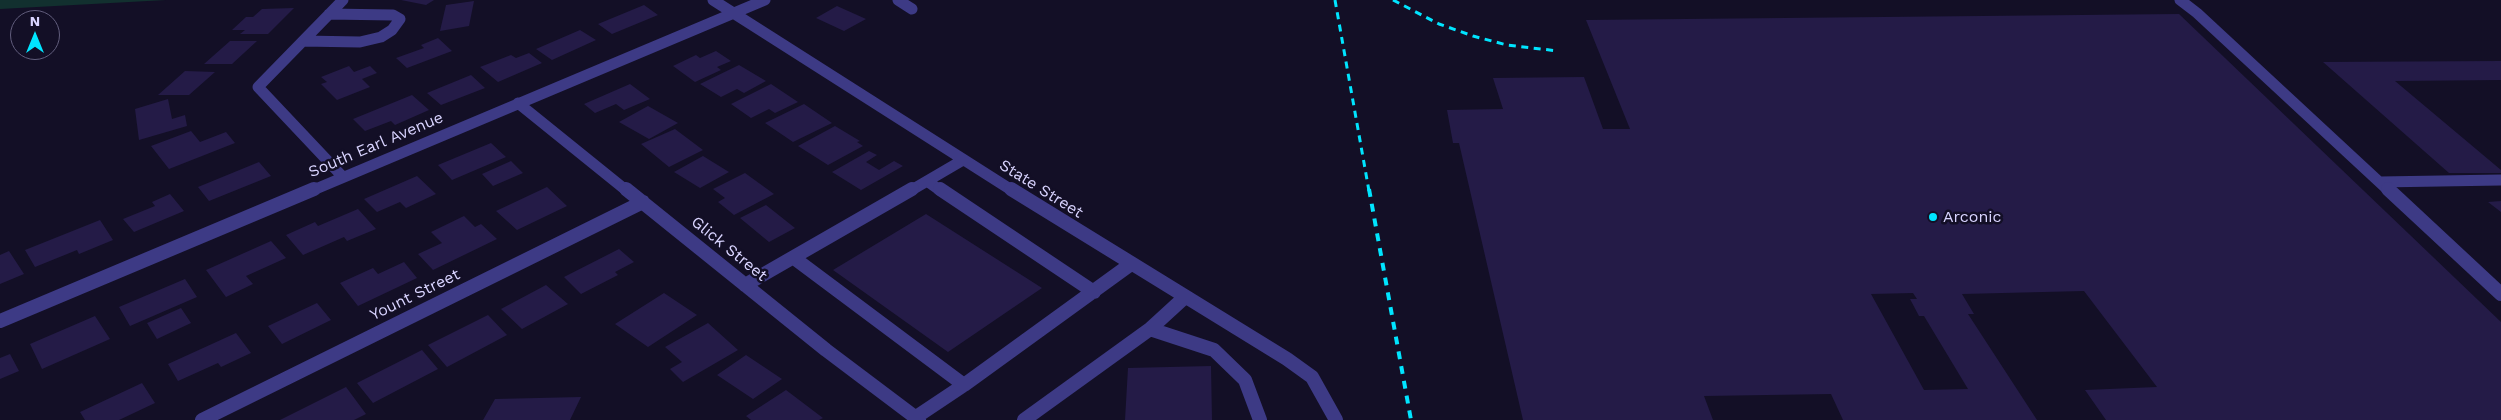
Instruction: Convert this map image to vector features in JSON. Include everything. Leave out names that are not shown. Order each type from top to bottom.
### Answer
[{"type":"street","points":[[342,176],[258,86],[344,0]]},
{"type":"street","name":"State Street","points":[[713,0],[964,160],[1288,359],[1312,377],[1336,420]]},
{"type":"street","name":"South Earl Avenue","points":[[0,321],[765,0]]},
{"type":"street","points":[[898,0],[912,9]]},
{"type":"street","points":[[2180,0],[2197,13],[2501,294]]},
{"type":"street","points":[[303,42],[360,42],[381,37],[392,30],[400,19],[393,15],[329,14]]},
{"type":"street","name":"Glick Street","points":[[518,103],[826,350],[918,419]]},
{"type":"street","points":[[745,285],[964,160]]},
{"type":"street","points":[[2380,182],[2501,180]]},
{"type":"street","points":[[927,181],[1094,292]]},
{"type":"street","name":"Yount Street","points":[[202,420],[643,202]]},
{"type":"street","points":[[794,258],[964,386]]},
{"type":"street","points":[[918,419],[1131,264]]},
{"type":"street","points":[[1024,420],[1150,330],[1185,297]]},
{"type":"street","points":[[1150,330],[1214,350],[1245,380],[1260,420]]},
{"type":"green space","points":[[0,0],[166,0],[0,9]]},
{"type":"building","points":[[401,0],[434,0],[426,5]]},
{"type":"building","points":[[474,1],[469,26],[440,31],[446,5]]},
{"type":"building","points":[[644,5],[658,15],[612,34],[598,24]]},
{"type":"building","points":[[837,6],[866,19],[844,31],[816,18]]},
{"type":"building","points":[[294,8],[268,34],[240,34],[245,30],[232,30],[246,17],[253,17],[262,9]]},
{"type":"building","name":"Arconic","points":[[2179,14],[2501,322],[2501,420],[2106,420],[2085,390],[2157,387],[2084,291],[1962,294],[1974,314],[1968,314],[2037,420],[1843,420],[1831,394],[1704,396],[1713,420],[1523,420],[1459,143],[1453,143],[1447,110],[1503,109],[1493,78],[1584,77],[1603,129],[1630,129],[1586,20]],"holes":[[[1913,293],[1917,299],[1910,299],[1919,316],[1924,316],[1968,389],[1924,390],[1871,294]]]},
{"type":"building","points":[[580,30],[596,40],[552,60],[536,49]]},
{"type":"building","points":[[438,38],[452,51],[407,68],[396,58],[424,48],[421,45]]},
{"type":"building","points":[[230,41],[257,41],[232,64],[204,64]]},
{"type":"building","points":[[716,51],[731,61],[717,67],[721,70],[695,82],[673,66],[696,55],[700,58]]},
{"type":"building","points":[[529,53],[542,63],[498,82],[480,67],[511,55],[516,58]]},
{"type":"building","points":[[2501,61],[2501,80],[2395,81],[2501,170],[2501,173],[2449,173],[2323,62]]},
{"type":"building","points":[[739,65],[766,81],[744,93],[737,89],[721,97],[700,84]]},
{"type":"building","points":[[349,66],[354,72],[370,66],[377,73],[362,79],[370,87],[337,100],[321,84],[327,82],[321,77]]},
{"type":"building","points":[[185,71],[215,72],[189,95],[158,95]]},
{"type":"building","points":[[471,75],[485,88],[441,105],[427,93]]},
{"type":"building","points":[[630,84],[650,99],[624,110],[616,104],[595,113],[584,104]]},
{"type":"building","points":[[771,84],[798,102],[775,113],[769,109],[751,118],[731,104]]},
{"type":"building","points":[[412,95],[429,110],[395,125],[391,121],[365,131],[353,119]]},
{"type":"building","points":[[168,99],[172,119],[185,115],[187,126],[139,140],[135,109]]},
{"type":"building","points":[[804,104],[832,123],[793,142],[765,123]]},
{"type":"building","points":[[648,106],[678,123],[649,139],[619,122]]},
{"type":"building","points":[[835,126],[860,141],[857,142],[863,146],[828,165],[798,146]]},
{"type":"building","points":[[675,129],[703,150],[669,167],[641,144]]},
{"type":"building","points":[[191,131],[200,142],[226,132],[235,143],[169,169],[151,146]]},
{"type":"building","points":[[491,143],[506,157],[452,180],[438,165]]},
{"type":"building","points":[[869,151],[877,155],[866,162],[879,170],[894,161],[903,166],[861,190],[832,172]]},
{"type":"building","points":[[703,156],[729,172],[700,188],[674,172]]},
{"type":"building","points":[[511,161],[523,173],[493,186],[482,174]]},
{"type":"building","points":[[259,162],[271,176],[209,201],[198,187]]},
{"type":"building","points":[[745,173],[774,194],[734,215],[718,202],[725,198],[713,189]]},
{"type":"building","points":[[417,176],[436,194],[406,208],[400,202],[377,212],[364,199]]},
{"type":"building","points":[[547,187],[567,206],[517,230],[496,211]]},
{"type":"building","points":[[170,194],[184,211],[134,232],[123,219],[155,206],[152,202]]},
{"type":"building","points":[[2501,201],[2501,212],[2488,202]]},
{"type":"building","points":[[766,205],[795,228],[769,242],[740,218]]},
{"type":"building","points":[[358,209],[376,229],[347,241],[344,237],[303,255],[286,235],[315,222],[318,226]]},
{"type":"building","points":[[926,214],[1042,288],[948,352],[833,270]]},
{"type":"building","points":[[464,216],[475,227],[481,224],[497,239],[433,270],[418,254],[442,243],[431,232]]},
{"type":"building","points":[[100,220],[113,240],[79,254],[77,250],[35,267],[25,250]]},
{"type":"building","points":[[271,241],[286,258],[246,276],[253,284],[226,297],[206,270]]},
{"type":"building","points":[[619,249],[634,262],[615,272],[618,275],[581,294],[564,277]]},
{"type":"building","points":[[9,251],[24,274],[0,284],[0,255]]},
{"type":"building","points":[[404,262],[417,278],[358,306],[340,283],[373,268],[378,274]]},
{"type":"building","points":[[185,279],[197,297],[130,326],[119,307]]},
{"type":"building","points":[[546,285],[568,304],[522,329],[501,309]]},
{"type":"building","points":[[664,293],[697,315],[648,347],[615,324]]},
{"type":"building","points":[[317,303],[331,320],[282,344],[268,326]]},
{"type":"building","points":[[181,308],[191,323],[157,339],[147,323]]},
{"type":"building","points":[[488,315],[507,335],[447,367],[428,345]]},
{"type":"building","points":[[95,316],[110,339],[42,369],[30,344]]},
{"type":"building","points":[[708,323],[738,350],[683,382],[670,369],[682,362],[665,347]]},
{"type":"building","points":[[236,333],[251,353],[221,367],[218,363],[178,381],[168,364]]},
{"type":"building","points":[[422,350],[438,369],[373,403],[357,383]]},
{"type":"building","points":[[10,354],[19,371],[0,379],[0,358]]},
{"type":"building","points":[[746,355],[782,379],[753,399],[717,375]]},
{"type":"building","points":[[1211,366],[1212,420],[1125,420],[1128,368]]},
{"type":"building","points":[[142,383],[155,403],[119,420],[85,420],[80,412]]},
{"type":"building","points":[[346,387],[366,414],[354,420],[280,420]]},
{"type":"building","points":[[786,390],[823,418],[819,420],[751,420],[746,416]]},
{"type":"building","points":[[581,397],[570,420],[483,420],[495,399]]},
{"type":"railway","points":[[1335,0],[1369,191]]},
{"type":"railway","points":[[1393,0],[1439,24],[1473,36],[1507,45],[1558,51]]},
{"type":"railway","points":[[1369,189],[1411,420]]},
{"type":"place","name":"Arconic","points":[[1933,217]]}]
